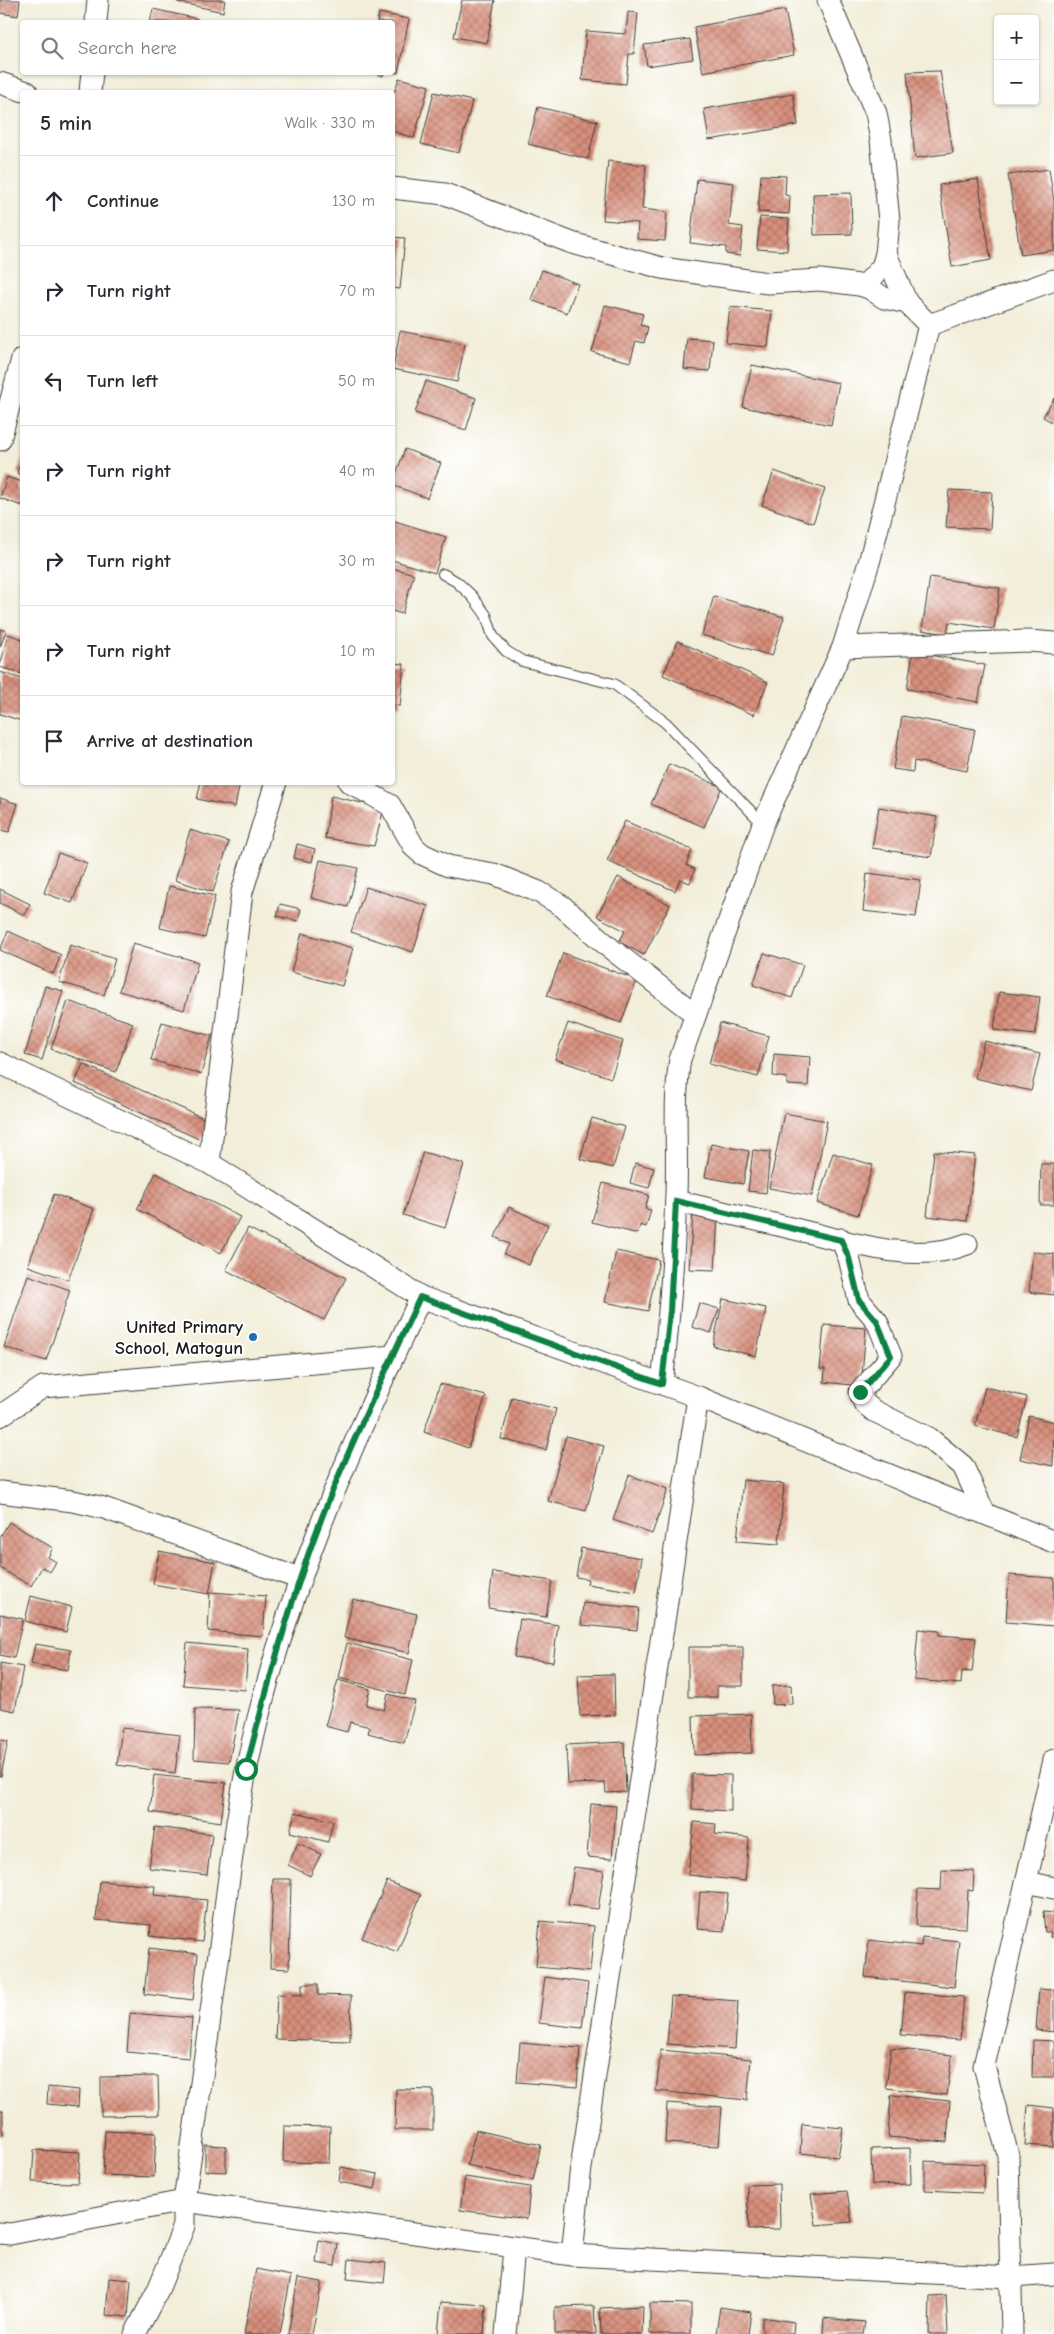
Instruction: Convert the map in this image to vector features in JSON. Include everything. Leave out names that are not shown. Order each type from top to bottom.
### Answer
[{"type":"street","points":[[96,20],[98,0]]},
{"type":"street","points":[[828,0],[876,113],[885,169],[889,221],[886,254],[882,267],[868,282],[869,288]]},
{"type":"street","points":[[90,90],[92,75]]},
{"type":"street","points":[[0,84],[20,90]]},
{"type":"street","points":[[395,188],[444,194],[572,244],[662,268],[768,282],[820,280],[869,288],[884,298],[907,303]]},
{"type":"street","points":[[886,254],[907,303],[929,325]]},
{"type":"street","points":[[929,325],[1054,280]]},
{"type":"street","points":[[662,1384],[670,1311],[676,1201],[676,1089],[680,1059],[763,824],[843,647],[870,559],[929,325]]},
{"type":"street","points":[[0,440],[20,366]]},
{"type":"street","points":[[843,647],[1029,640],[1054,643]]},
{"type":"street","points":[[209,1163],[242,892],[275,785]]},
{"type":"street","points":[[354,785],[390,806],[414,847],[422,854],[448,866],[494,874],[539,892],[562,906],[610,948],[695,1014]]},
{"type":"street","points":[[0,1063],[209,1163],[420,1297],[698,1397],[1054,1542]]},
{"type":"street","points":[[676,1201],[870,1246],[932,1253],[954,1250],[967,1244]]},
{"type":"street","points":[[841,1240],[849,1258],[859,1300],[877,1321],[891,1356],[860,1392],[864,1403],[874,1411],[929,1438],[963,1466],[985,1514]]},
{"type":"street","points":[[135,2334],[158,2290],[184,2226],[184,2201],[246,1769],[300,1579],[332,1494],[420,1297]]},
{"type":"street","points":[[0,1416],[43,1387],[393,1356]]},
{"type":"street","points":[[572,2255],[580,2175],[698,1397]]},
{"type":"street","points":[[0,1492],[74,1501],[104,1508],[300,1579]]},
{"type":"street","points":[[1012,2334],[1008,2155],[984,2066],[1054,1760]]},
{"type":"street","points":[[1027,1882],[1054,1888]]},
{"type":"street","points":[[0,2233],[10,2234],[184,2201],[514,2249],[572,2255],[1011,2277],[1054,2274]]},
{"type":"street","points":[[506,2334],[514,2249]]},
{"type":"lane","points":[[443,574],[457,582],[472,596],[486,616],[493,636],[506,651],[522,661],[614,684],[666,723],[763,824]]},
{"type":"building","points":[[0,0],[20,0],[18,16],[0,13]]},
{"type":"building","points":[[178,0],[225,0],[223,12],[177,2]]},
{"type":"building","points":[[462,0],[495,0],[487,43],[454,37]]},
{"type":"building","points":[[153,9],[198,19],[198,20],[150,20]]},
{"type":"building","points":[[785,10],[794,55],[703,72],[694,27]]},
{"type":"building","points":[[628,12],[638,13],[634,54],[629,54],[626,84],[582,80],[586,31],[626,34]]},
{"type":"building","points":[[379,13],[409,19],[398,73],[395,72],[395,20],[377,20]]},
{"type":"building","points":[[690,39],[693,59],[647,66],[644,45]]},
{"type":"building","points":[[940,71],[953,153],[915,158],[907,72]]},
{"type":"building","points":[[399,78],[429,86],[414,138],[395,132],[395,91]]},
{"type":"building","points":[[434,92],[472,101],[459,153],[421,144]]},
{"type":"building","points":[[793,94],[798,125],[709,140],[704,109]]},
{"type":"building","points":[[538,107],[597,121],[588,159],[528,144]]},
{"type":"building","points":[[608,161],[646,165],[642,209],[667,212],[665,241],[637,239],[638,223],[603,220]]},
{"type":"building","points":[[1049,169],[1054,201],[1054,250],[1021,255],[1008,175]]},
{"type":"building","points":[[761,175],[786,176],[785,195],[790,196],[789,214],[758,212]]},
{"type":"building","points":[[697,179],[734,183],[729,225],[743,227],[740,256],[726,254],[726,247],[690,243]]},
{"type":"building","points":[[978,179],[991,260],[952,267],[939,185]]},
{"type":"building","points":[[851,193],[852,234],[814,235],[813,194]]},
{"type":"building","points":[[760,217],[789,219],[787,251],[757,249]]},
{"type":"building","points":[[395,237],[405,238],[400,289],[395,288]]},
{"type":"building","points":[[542,270],[578,284],[567,313],[531,300]]},
{"type":"building","points":[[605,305],[643,314],[640,325],[648,327],[644,343],[636,341],[630,362],[592,352]]},
{"type":"building","points":[[730,307],[772,311],[768,347],[726,343]]},
{"type":"building","points":[[400,331],[465,344],[457,382],[395,369]]},
{"type":"building","points":[[687,338],[713,340],[710,371],[684,369]]},
{"type":"building","points":[[752,365],[839,383],[831,425],[743,407]]},
{"type":"building","points":[[426,381],[476,398],[466,430],[415,413]]},
{"type":"building","points":[[1054,398],[1054,423],[1043,417]]},
{"type":"building","points":[[405,449],[441,463],[427,498],[395,486],[395,477]]},
{"type":"building","points":[[774,471],[825,489],[813,523],[762,505]]},
{"type":"building","points":[[7,477],[20,481],[20,505],[0,498]]},
{"type":"building","points":[[949,490],[992,492],[990,529],[946,527]]},
{"type":"building","points":[[395,521],[446,537],[435,573],[395,561]]},
{"type":"building","points":[[395,569],[414,574],[402,614],[395,612]]},
{"type":"building","points":[[930,577],[1000,588],[994,629],[949,622],[947,634],[922,630]]},
{"type":"building","points":[[714,596],[784,617],[772,656],[702,635]]},
{"type":"building","points":[[0,629],[6,631],[0,647]]},
{"type":"building","points":[[8,634],[20,638],[20,673],[0,667]]},
{"type":"building","points":[[678,641],[768,682],[754,715],[663,675]]},
{"type":"building","points":[[913,652],[985,665],[978,702],[907,689]]},
{"type":"building","points":[[395,663],[404,664],[400,706],[395,705]]},
{"type":"building","points":[[0,672],[20,678],[20,720],[0,714]]},
{"type":"building","points":[[902,716],[975,729],[967,771],[914,761],[913,772],[893,769]]},
{"type":"building","points":[[669,764],[722,787],[704,827],[651,804]]},
{"type":"building","points":[[200,785],[239,785],[235,807],[197,799]]},
{"type":"building","points":[[331,796],[384,808],[374,846],[325,838]]},
{"type":"building","points":[[0,798],[18,804],[9,832],[0,830]]},
{"type":"building","points":[[879,807],[937,817],[931,857],[872,848]]},
{"type":"building","points":[[625,821],[692,850],[686,865],[695,869],[690,883],[680,879],[675,891],[607,861]]},
{"type":"building","points":[[190,830],[229,842],[213,892],[175,880]]},
{"type":"building","points":[[297,844],[315,849],[312,862],[294,858]]},
{"type":"building","points":[[58,853],[87,863],[72,903],[44,893]]},
{"type":"building","points":[[320,860],[358,868],[348,907],[311,898]]},
{"type":"building","points":[[867,873],[921,880],[916,917],[863,911]]},
{"type":"building","points":[[618,877],[670,905],[644,955],[619,942],[625,931],[597,916]]},
{"type":"building","points":[[169,886],[215,896],[205,938],[160,928]]},
{"type":"building","points":[[366,887],[428,906],[413,952],[351,932]]},
{"type":"building","points":[[0,889],[30,904],[24,915],[0,903]]},
{"type":"building","points":[[280,904],[301,909],[298,921],[277,916]]},
{"type":"building","points":[[8,931],[61,955],[53,974],[0,950]]},
{"type":"building","points":[[302,933],[353,948],[342,986],[291,972]]},
{"type":"building","points":[[133,943],[198,962],[184,1010],[119,991]]},
{"type":"building","points":[[70,945],[115,959],[104,995],[59,982]]},
{"type":"building","points":[[563,953],[637,980],[621,1023],[547,996]]},
{"type":"building","points":[[764,953],[803,965],[792,998],[753,985]]},
{"type":"building","points":[[45,986],[63,991],[42,1060],[25,1055]]},
{"type":"building","points":[[999,992],[1040,997],[1035,1035],[994,1030]]},
{"type":"building","points":[[68,1001],[133,1023],[116,1072],[51,1049]]},
{"type":"building","points":[[162,1022],[212,1036],[201,1074],[151,1060]]},
{"type":"building","points":[[568,1023],[623,1041],[611,1078],[555,1059]]},
{"type":"building","points":[[720,1023],[769,1036],[758,1077],[709,1064]]},
{"type":"building","points":[[984,1041],[1040,1054],[1031,1091],[975,1078]]},
{"type":"building","points":[[774,1054],[810,1057],[808,1086],[787,1085],[787,1078],[773,1076]]},
{"type":"building","points":[[83,1064],[210,1121],[201,1140],[75,1083]]},
{"type":"building","points":[[784,1113],[827,1121],[812,1196],[769,1188]]},
{"type":"building","points":[[592,1118],[625,1127],[613,1168],[580,1159]]},
{"type":"building","points":[[711,1144],[749,1151],[743,1184],[705,1177]]},
{"type":"building","points":[[753,1150],[770,1152],[766,1193],[748,1191]]},
{"type":"building","points":[[934,1151],[975,1155],[967,1221],[927,1216]]},
{"type":"building","points":[[423,1152],[464,1164],[445,1228],[403,1215]]},
{"type":"building","points":[[833,1153],[873,1165],[858,1215],[817,1203]]},
{"type":"building","points":[[635,1163],[654,1168],[649,1188],[630,1183]]},
{"type":"building","points":[[1041,1164],[1054,1164],[1054,1205],[1040,1205]]},
{"type":"building","points":[[156,1173],[240,1217],[221,1253],[137,1209]]},
{"type":"building","points":[[603,1183],[649,1195],[645,1209],[651,1210],[646,1227],[640,1225],[638,1234],[592,1222]]},
{"type":"building","points":[[54,1194],[94,1209],[68,1280],[28,1266]]},
{"type":"building","points":[[509,1207],[548,1225],[529,1265],[504,1254],[509,1244],[495,1237]]},
{"type":"building","points":[[693,1213],[718,1215],[715,1270],[689,1269]]},
{"type":"building","points":[[248,1228],[346,1278],[324,1320],[226,1270]]},
{"type":"building","points":[[616,1251],[659,1260],[648,1311],[605,1302]]},
{"type":"building","points":[[1033,1252],[1054,1254],[1054,1295],[1029,1292]]},
{"type":"building","points":[[28,1275],[70,1290],[46,1361],[4,1347]]},
{"type":"building","points":[[723,1299],[766,1308],[756,1356],[713,1346]]},
{"type":"building","points":[[699,1303],[719,1309],[711,1333],[692,1327]]},
{"type":"building","points":[[824,1325],[866,1328],[861,1386],[824,1382],[825,1369],[820,1369]]},
{"type":"building","points":[[440,1384],[486,1396],[468,1448],[424,1432]]},
{"type":"building","points":[[985,1387],[1027,1397],[1017,1437],[975,1426]]},
{"type":"building","points":[[512,1397],[556,1409],[546,1450],[501,1439]]},
{"type":"building","points":[[1029,1416],[1054,1422],[1053,1466],[1020,1459]]},
{"type":"building","points":[[566,1436],[604,1446],[586,1511],[548,1501]]},
{"type":"building","points":[[629,1475],[668,1489],[652,1534],[613,1520]]},
{"type":"building","points":[[743,1480],[784,1484],[779,1544],[737,1541]]},
{"type":"building","points":[[9,1522],[53,1548],[48,1557],[56,1562],[50,1572],[42,1567],[31,1586],[0,1568],[0,1537]]},
{"type":"building","points":[[581,1548],[642,1558],[636,1592],[587,1584],[588,1579],[576,1577]]},
{"type":"building","points":[[159,1551],[215,1562],[209,1594],[153,1584]]},
{"type":"building","points":[[493,1572],[552,1581],[546,1617],[488,1608]]},
{"type":"building","points":[[1009,1575],[1054,1578],[1054,1626],[1006,1622]]},
{"type":"building","points":[[210,1592],[266,1596],[263,1636],[208,1631]]},
{"type":"building","points":[[31,1596],[72,1607],[66,1632],[25,1621]]},
{"type":"building","points":[[353,1599],[417,1614],[409,1653],[344,1638]]},
{"type":"building","points":[[583,1603],[639,1608],[637,1630],[581,1625]]},
{"type":"building","points":[[0,1614],[23,1619],[14,1658],[0,1655]]},
{"type":"building","points":[[520,1619],[558,1625],[553,1662],[514,1657]]},
{"type":"building","points":[[918,1629],[939,1631],[939,1635],[976,1638],[972,1672],[962,1671],[961,1684],[914,1680]]},
{"type":"building","points":[[187,1643],[248,1649],[245,1690],[183,1685]]},
{"type":"building","points":[[347,1643],[413,1660],[405,1695],[339,1678]]},
{"type":"building","points":[[35,1644],[71,1650],[68,1670],[31,1664]]},
{"type":"building","points":[[688,1647],[743,1647],[743,1686],[717,1686],[717,1697],[688,1697]]},
{"type":"building","points":[[0,1663],[23,1667],[15,1711],[0,1708]]},
{"type":"building","points":[[614,1674],[615,1715],[580,1716],[578,1675]]},
{"type":"building","points":[[338,1680],[370,1689],[366,1705],[384,1710],[388,1694],[415,1701],[404,1743],[368,1733],[370,1727],[350,1722],[347,1732],[325,1726]]},
{"type":"building","points":[[791,1685],[792,1704],[773,1705],[772,1686]]},
{"type":"building","points":[[195,1709],[239,1710],[229,1762],[194,1759]]},
{"type":"building","points":[[751,1714],[752,1753],[694,1755],[693,1716]]},
{"type":"building","points":[[122,1728],[180,1735],[175,1773],[117,1765]]},
{"type":"building","points":[[0,1740],[8,1741],[1,1776],[0,1776]]},
{"type":"building","points":[[624,1742],[626,1792],[606,1793],[605,1783],[568,1784],[566,1745]]},
{"type":"building","points":[[692,1774],[731,1775],[731,1811],[692,1809]]},
{"type":"building","points":[[154,1775],[226,1783],[221,1822],[150,1812]]},
{"type":"building","points":[[591,1804],[616,1806],[612,1859],[587,1857]]},
{"type":"building","points":[[295,1812],[333,1821],[328,1842],[290,1832]]},
{"type":"building","points":[[694,1822],[716,1824],[715,1834],[749,1838],[745,1881],[688,1875]]},
{"type":"building","points":[[155,1827],[212,1834],[207,1875],[149,1868]]},
{"type":"building","points":[[298,1843],[321,1854],[310,1876],[288,1865]]},
{"type":"building","points":[[574,1867],[604,1871],[598,1909],[568,1905]]},
{"type":"building","points":[[942,1870],[974,1871],[973,1891],[968,1890],[966,1928],[916,1926],[918,1889],[941,1890]]},
{"type":"building","points":[[273,1879],[291,1879],[289,1969],[270,1968]]},
{"type":"building","points":[[100,1881],[155,1886],[154,1895],[207,1900],[202,1942],[150,1936],[151,1925],[96,1920]]},
{"type":"building","points":[[387,1881],[421,1895],[397,1952],[362,1938]]},
{"type":"building","points":[[700,1892],[728,1894],[724,1931],[697,1929]]},
{"type":"building","points":[[1043,1912],[1054,1913],[1054,1938],[1050,1937],[1051,1932],[1045,1932]]},
{"type":"building","points":[[540,1921],[594,1926],[590,1972],[536,1967]]},
{"type":"building","points":[[922,1937],[959,1941],[954,1987],[865,1977],[869,1940],[921,1946]]},
{"type":"building","points":[[149,1948],[198,1954],[193,2000],[144,1994]]},
{"type":"building","points":[[545,1977],[588,1983],[582,2028],[539,2023]]},
{"type":"building","points":[[302,1984],[318,1984],[318,1995],[351,1996],[350,2041],[275,2039],[277,1994],[302,1995]]},
{"type":"building","points":[[1039,1989],[1054,1990],[1054,2032],[1036,2030]]},
{"type":"building","points":[[905,1992],[964,1997],[960,2040],[901,2035]]},
{"type":"building","points":[[671,1996],[738,2001],[735,2049],[667,2044]]},
{"type":"building","points":[[130,2013],[192,2018],[189,2058],[127,2052]]},
{"type":"building","points":[[1033,2040],[1054,2041],[1054,2077],[1032,2077]]},
{"type":"building","points":[[520,2043],[580,2048],[577,2087],[517,2082]]},
{"type":"building","points":[[891,2048],[952,2055],[947,2095],[886,2088]]},
{"type":"building","points":[[661,2050],[751,2059],[747,2100],[656,2091]]},
{"type":"building","points":[[158,2076],[159,2115],[101,2116],[101,2077]]},
{"type":"building","points":[[48,2087],[79,2090],[78,2107],[47,2104]]},
{"type":"building","points":[[396,2089],[433,2090],[433,2130],[395,2130]]},
{"type":"building","points":[[891,2095],[950,2101],[947,2142],[888,2137]]},
{"type":"building","points":[[667,2103],[722,2107],[719,2146],[665,2143]]},
{"type":"building","points":[[1028,2105],[1054,2108],[1054,2147],[1025,2145]]},
{"type":"building","points":[[0,2111],[3,2111],[3,2135],[0,2136]]},
{"type":"building","points":[[802,2124],[843,2128],[838,2157],[800,2153]]},
{"type":"building","points":[[284,2126],[330,2127],[329,2163],[283,2162]]},
{"type":"building","points":[[476,2130],[541,2145],[533,2180],[467,2165]]},
{"type":"building","points":[[105,2131],[156,2133],[154,2177],[103,2175]]},
{"type":"building","points":[[205,2145],[226,2146],[226,2172],[205,2171]]},
{"type":"building","points":[[910,2148],[911,2184],[872,2185],[871,2149]]},
{"type":"building","points":[[34,2150],[80,2152],[78,2183],[32,2182]]},
{"type":"building","points":[[925,2161],[984,2164],[983,2193],[925,2190]]},
{"type":"building","points":[[341,2167],[378,2174],[375,2189],[339,2182]]},
{"type":"building","points":[[465,2177],[530,2187],[527,2219],[460,2210]]},
{"type":"building","points":[[779,2184],[780,2229],[749,2230],[747,2185]]},
{"type":"building","points":[[847,2191],[852,2222],[816,2225],[811,2194]]},
{"type":"building","points":[[319,2240],[338,2244],[335,2266],[316,2263]]},
{"type":"building","points":[[349,2259],[386,2263],[384,2283],[347,2279]]},
{"type":"building","points":[[256,2269],[291,2276],[280,2334],[244,2334]]},
{"type":"building","points":[[109,2278],[131,2280],[128,2317],[106,2315]]},
{"type":"building","points":[[298,2278],[322,2282],[312,2334],[288,2334]]},
{"type":"building","points":[[946,2295],[948,2334],[929,2334],[930,2296]]},
{"type":"building","points":[[441,2302],[486,2305],[484,2334],[438,2334]]},
{"type":"building","points":[[650,2303],[691,2304],[691,2334],[650,2334]]},
{"type":"building","points":[[594,2306],[596,2334],[555,2334],[555,2307]]},
{"type":"building","points":[[643,2306],[642,2334],[601,2334],[600,2308]]},
{"type":"building","points":[[720,2307],[751,2312],[748,2334],[716,2334]]},
{"type":"building","points":[[762,2317],[794,2322],[793,2334],[762,2334]]},
{"type":"building","points":[[824,2318],[865,2322],[863,2334],[823,2334]]},
{"type":"place","name":"United Primary School, Matogun","points":[[253,1337]]},
{"type":"route","points":[[246,1769],[260,1714],[307,1557],[372,1401],[420,1297],[662,1384],[670,1311],[676,1201],[841,1240],[849,1258],[859,1300],[877,1321],[891,1356],[860,1392]]}]
